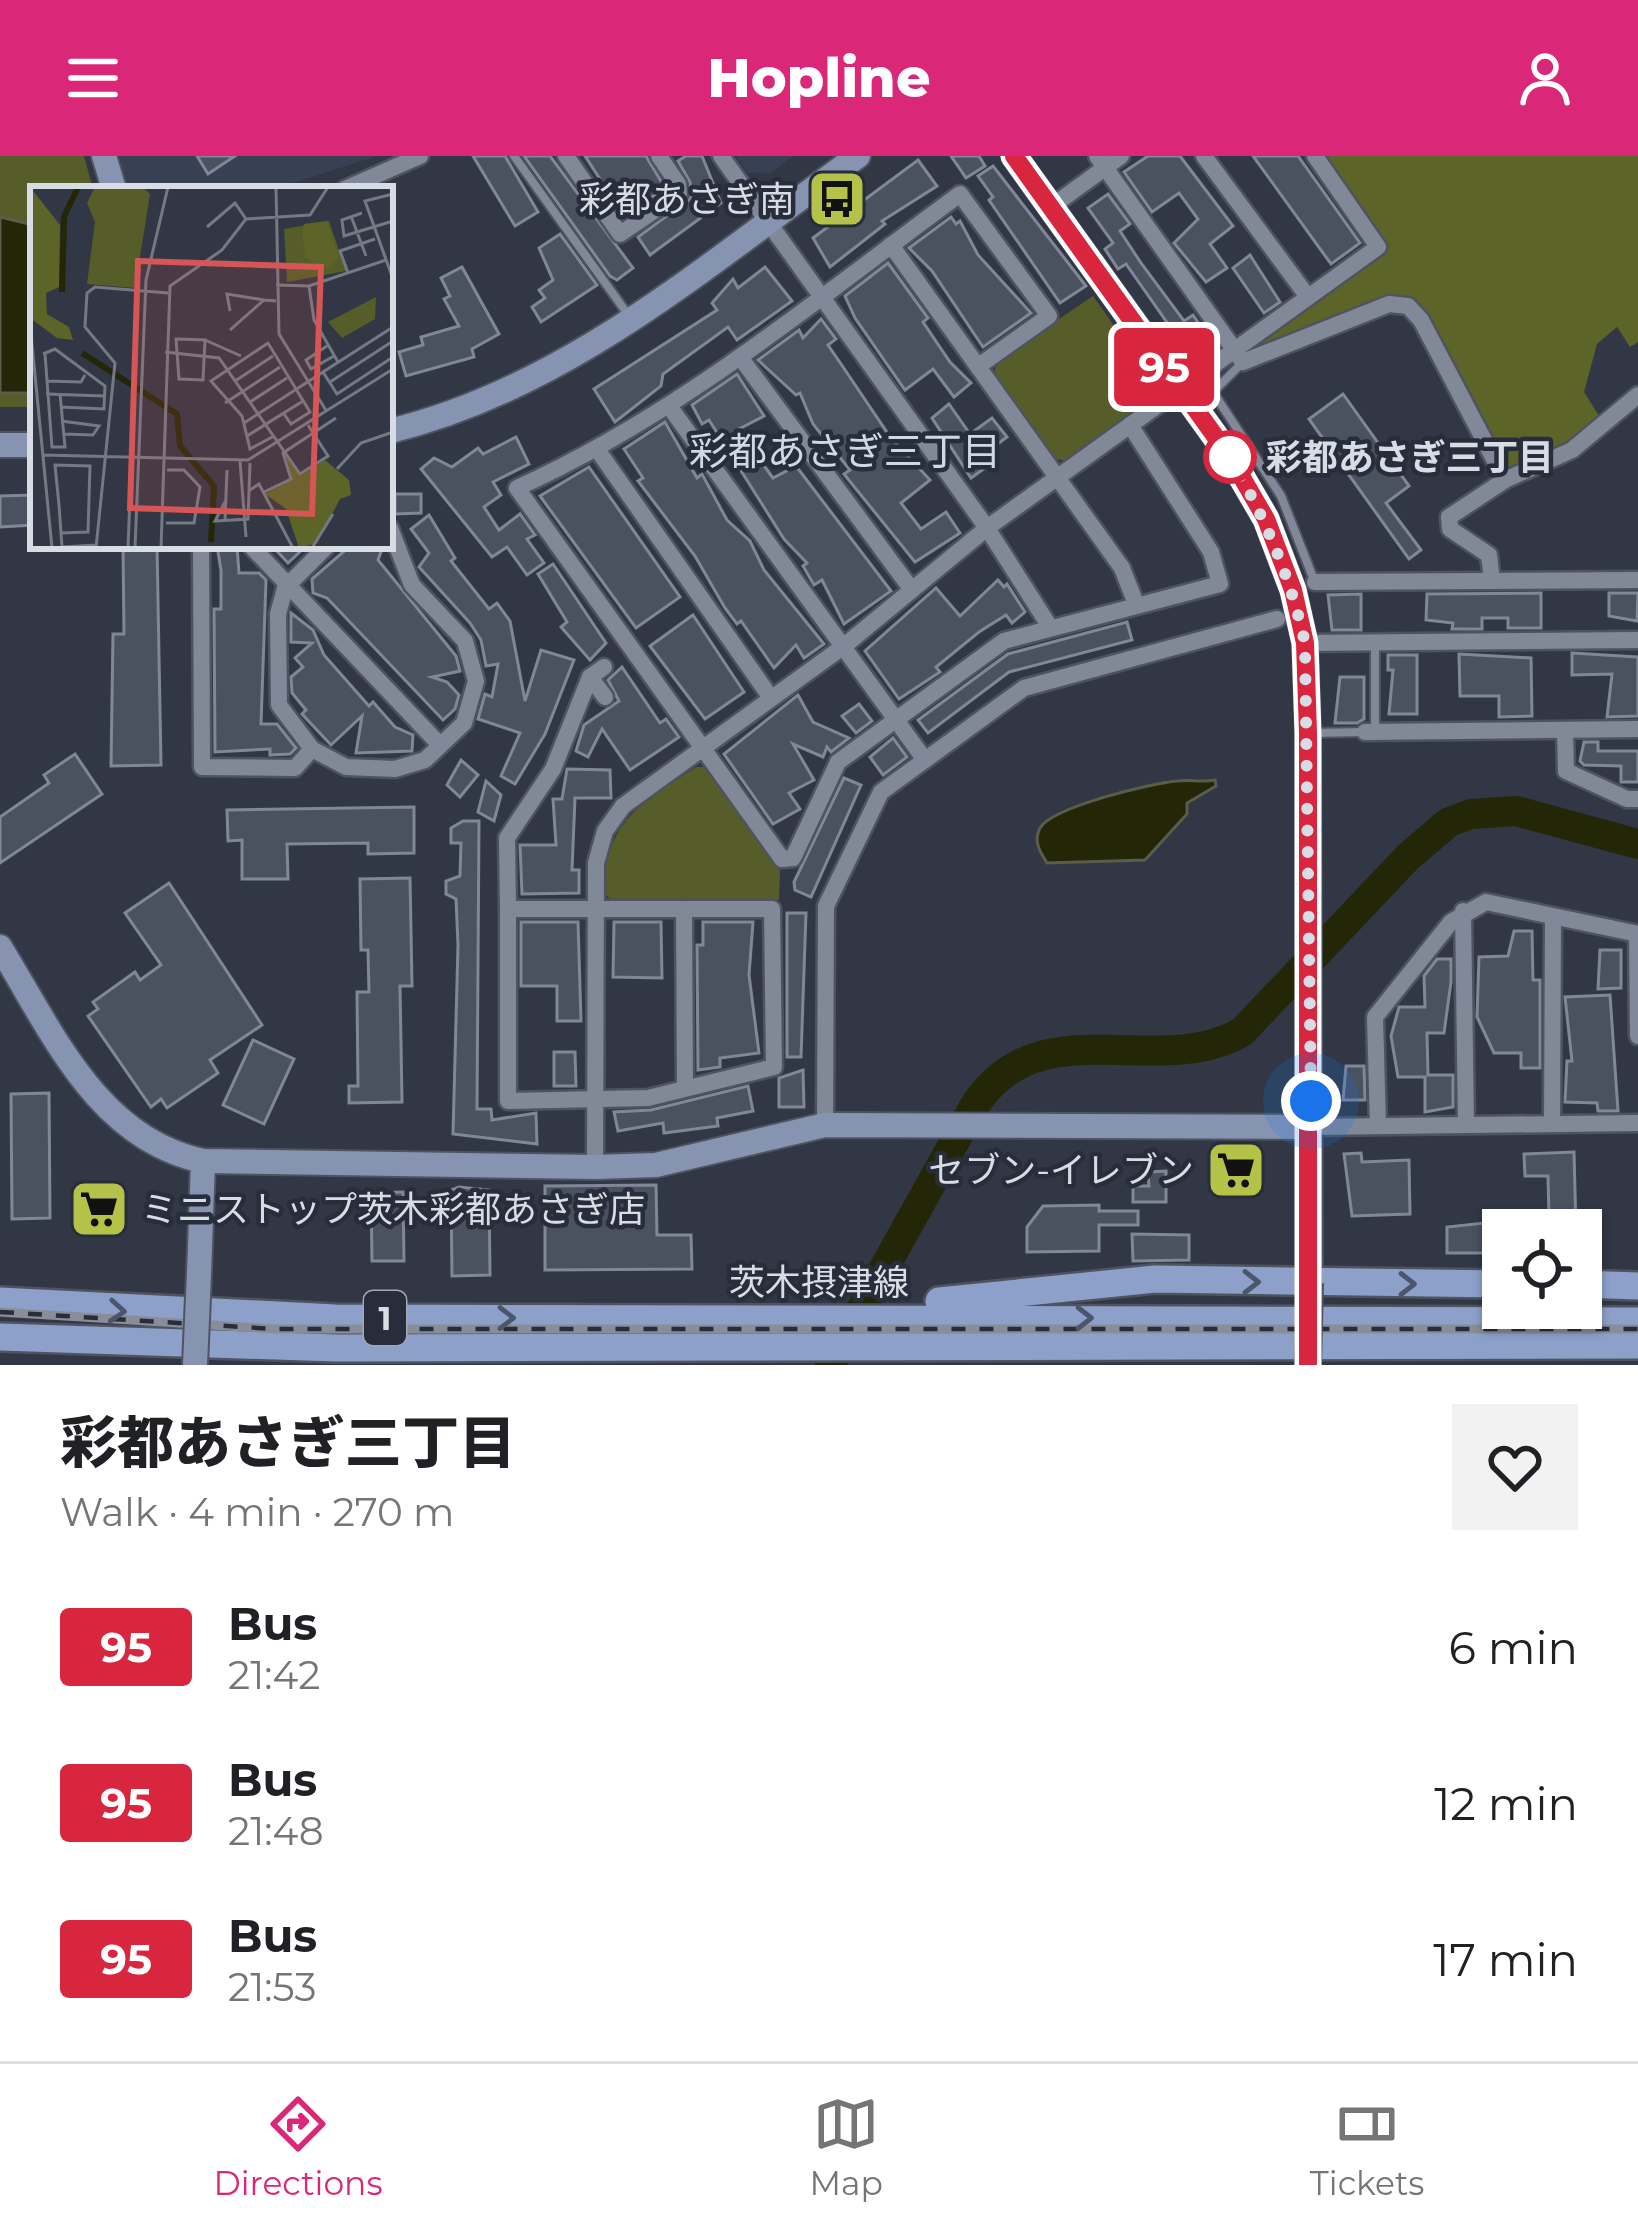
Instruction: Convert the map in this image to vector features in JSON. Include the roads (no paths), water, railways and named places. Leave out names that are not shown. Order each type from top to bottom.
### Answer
[{"type":"main road","points":[[925,1310],[1155,1279],[1482,1284]]},
{"type":"main road","points":[[1602,1285],[1638,1286]]},
{"type":"main road","name":"茨木摂津線","points":[[0,1301],[228,1316],[659,1318],[925,1310],[1207,1318],[1638,1321]]},
{"type":"main road","points":[[1602,1304],[1638,1304]]},
{"type":"main road","points":[[1207,1318],[1482,1306]]},
{"type":"main road","name":"茨木摂津線","points":[[0,1337],[264,1348],[805,1348],[906,1356],[1206,1347],[1638,1346]]},
{"type":"main road","points":[[1206,1347],[1638,1362]]},
{"type":"main road","points":[[906,1356],[939,1365]]},
{"type":"street","points":[[104,156],[113,186]]},
{"type":"street","points":[[352,186],[420,156]]},
{"type":"street","points":[[566,156],[620,235],[679,194],[678,184],[658,156]]},
{"type":"street","points":[[721,156],[987,528],[1050,627]]},
{"type":"street","points":[[393,430],[454,415],[551,372],[858,156]]},
{"type":"street","points":[[1014,156],[1230,457],[1266,519],[1293,590],[1305,643],[1308,733],[1312,1127],[1308,1365]]},
{"type":"street","points":[[1204,156],[1308,297]]},
{"type":"street","points":[[1239,356],[1308,297],[1378,248],[1315,156]]},
{"type":"street","points":[[1052,207],[1108,160],[1239,356]]},
{"type":"street","points":[[980,365],[1048,316],[960,194],[669,406],[599,452],[517,488],[782,859],[793,858],[838,762],[1004,641],[1220,584],[1211,552],[1130,425]]},
{"type":"street","points":[[891,245],[1060,476],[1122,568],[1136,604]]},
{"type":"street","points":[[596,1167],[596,862],[605,831],[623,806],[844,646],[987,528],[1180,389],[1239,356],[1390,304],[1408,307],[1421,320],[1505,480]]},
{"type":"street","points":[[740,357],[911,590]]},
{"type":"street","points":[[1492,581],[1489,555],[1450,530],[1449,517],[1505,480],[1572,450],[1638,395]]},
{"type":"street","points":[[669,406],[925,760]]},
{"type":"street","points":[[599,452],[771,698]]},
{"type":"street","points":[[324,549],[285,588],[278,614],[279,705],[312,749],[346,767],[395,769],[425,760],[464,722],[476,681],[466,641],[412,585],[393,536]]},
{"type":"street","points":[[201,549],[202,767],[295,768],[312,749]]},
{"type":"street","points":[[253,549],[285,588],[440,745]]},
{"type":"street","points":[[1315,582],[1638,580]]},
{"type":"street","points":[[825,1125],[826,907],[881,792],[1024,688],[1276,619]]},
{"type":"street","points":[[1305,643],[1638,640]]},
{"type":"street","points":[[508,909],[772,909],[774,1067],[648,1098],[508,1101],[507,838],[553,769],[597,672],[605,697]]},
{"type":"street","points":[[1370,732],[1638,729]]},
{"type":"street","points":[[1565,730],[1566,771],[1627,800],[1638,800]]},
{"type":"street","points":[[1378,1126],[1375,1017],[1462,911],[1486,902],[1638,934],[1638,1036]]},
{"type":"street","points":[[685,909],[685,1087]]},
{"type":"street","points":[[1462,911],[1466,1125]]},
{"type":"street","points":[[1552,1124],[1553,918]]},
{"type":"street","points":[[0,947],[92,1094],[144,1138],[203,1161],[656,1165],[825,1125],[1638,1123]]},
{"type":"street","points":[[195,1365],[203,1161]]},
{"type":"lane","points":[[514,156],[630,317]]},
{"type":"lane","points":[[1239,356],[1213,392],[1281,496],[1315,582]]},
{"type":"lane","points":[[1308,733],[1370,732],[1376,643]]},
{"type":"waterway","points":[[830,1365],[975,1105],[1002,1075],[1032,1059],[1066,1051],[1174,1050],[1209,1045],[1242,1032],[1408,857],[1449,822],[1471,814],[1516,811],[1638,844]]},
{"type":"railway","points":[[0,1312],[275,1329],[1638,1329]]},
{"type":"place","name":"彩都あさぎ南","points":[[837,199]]},
{"type":"place","name":"彩都あさぎ三丁目","points":[[1230,457]]},
{"type":"place","name":"セブン-イレブン","points":[[1236,1170]]},
{"type":"place","name":"ミニストップ茨木彩都あさぎ店","points":[[99,1209]]},
{"type":"district","name":"彩都あさぎ三丁目","points":[[845,451]]}]
